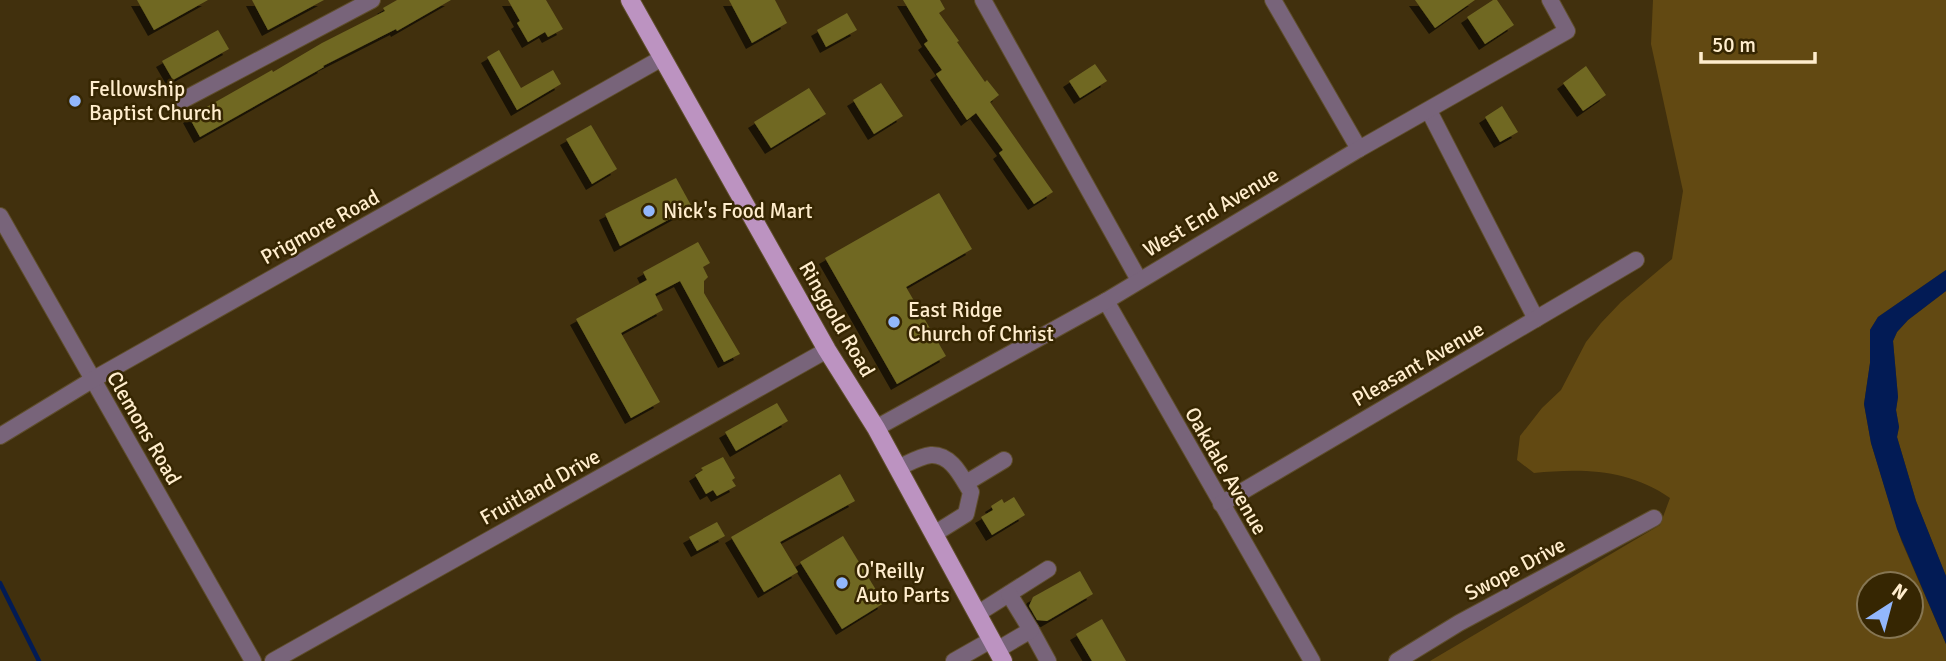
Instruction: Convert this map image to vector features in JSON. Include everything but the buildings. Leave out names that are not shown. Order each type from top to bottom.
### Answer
[{"type":"main road","name":"Ringgold Road","points":[[630,0],[827,350],[876,428],[997,650]]},
{"type":"street","points":[[183,100],[372,0]]},
{"type":"street","points":[[983,0],[1139,280]]},
{"type":"street","points":[[1273,0],[1359,149]]},
{"type":"street","name":"West End Avenue","points":[[876,428],[1106,301],[1359,149],[1567,31],[1550,0]]},
{"type":"street","name":"Prigmore Road","points":[[0,436],[92,380],[662,58]]},
{"type":"street","points":[[1429,111],[1536,319]]},
{"type":"street","name":"Clemons Road","points":[[0,216],[253,661]]},
{"type":"street","name":"Pleasant Avenue","points":[[1221,504],[1636,260]]},
{"type":"street","name":"Oakdale Avenue","points":[[1106,301],[1312,661]]},
{"type":"street","name":"Fruitland Drive","points":[[273,661],[827,350]]},
{"type":"street","points":[[898,468],[931,455],[956,466],[971,492],[966,514],[934,534]]},
{"type":"street","points":[[965,483],[1004,460]]},
{"type":"street","name":"Swope Drive","points":[[1397,661],[1459,623],[1654,518]]},
{"type":"street","points":[[977,614],[1048,569]]},
{"type":"street","points":[[1009,594],[1048,661]]},
{"type":"street","points":[[954,661],[997,650],[1031,631]]},
{"type":"shaded area","points":[[1653,0],[1946,0],[1946,270],[1878,317],[1870,330],[1870,363],[1864,404],[1871,443],[1901,540],[1914,570],[1855,570],[1855,640],[1925,640],[1925,595],[1946,644],[1946,661],[1430,661],[1660,525],[1670,498],[1654,488],[1622,476],[1605,473],[1534,473],[1517,460],[1520,436],[1542,408],[1561,390],[1586,342],[1621,302],[1672,259],[1683,191],[1651,44]]},
{"type":"shaded area","points":[[1946,291],[1946,576],[1916,501],[1897,437],[1898,397],[1893,341],[1908,320]]},
{"type":"water","points":[[1946,270],[1946,291],[1908,320],[1893,341],[1898,397],[1897,437],[1916,501],[1946,576],[1946,644],[1925,595],[1925,570],[1914,570],[1897,529],[1871,443],[1864,404],[1870,363],[1870,330],[1878,317]]},
{"type":"waterway","points":[[0,583],[39,661]]},
{"type":"place","name":"Fellowship Baptist Church","points":[[75,101]]},
{"type":"place","name":"Nick's Food Mart","points":[[649,211]]},
{"type":"place","name":"East Ridge Church of Christ","points":[[894,322]]},
{"type":"place","name":"O'Reilly Auto Parts","points":[[842,583]]}]
